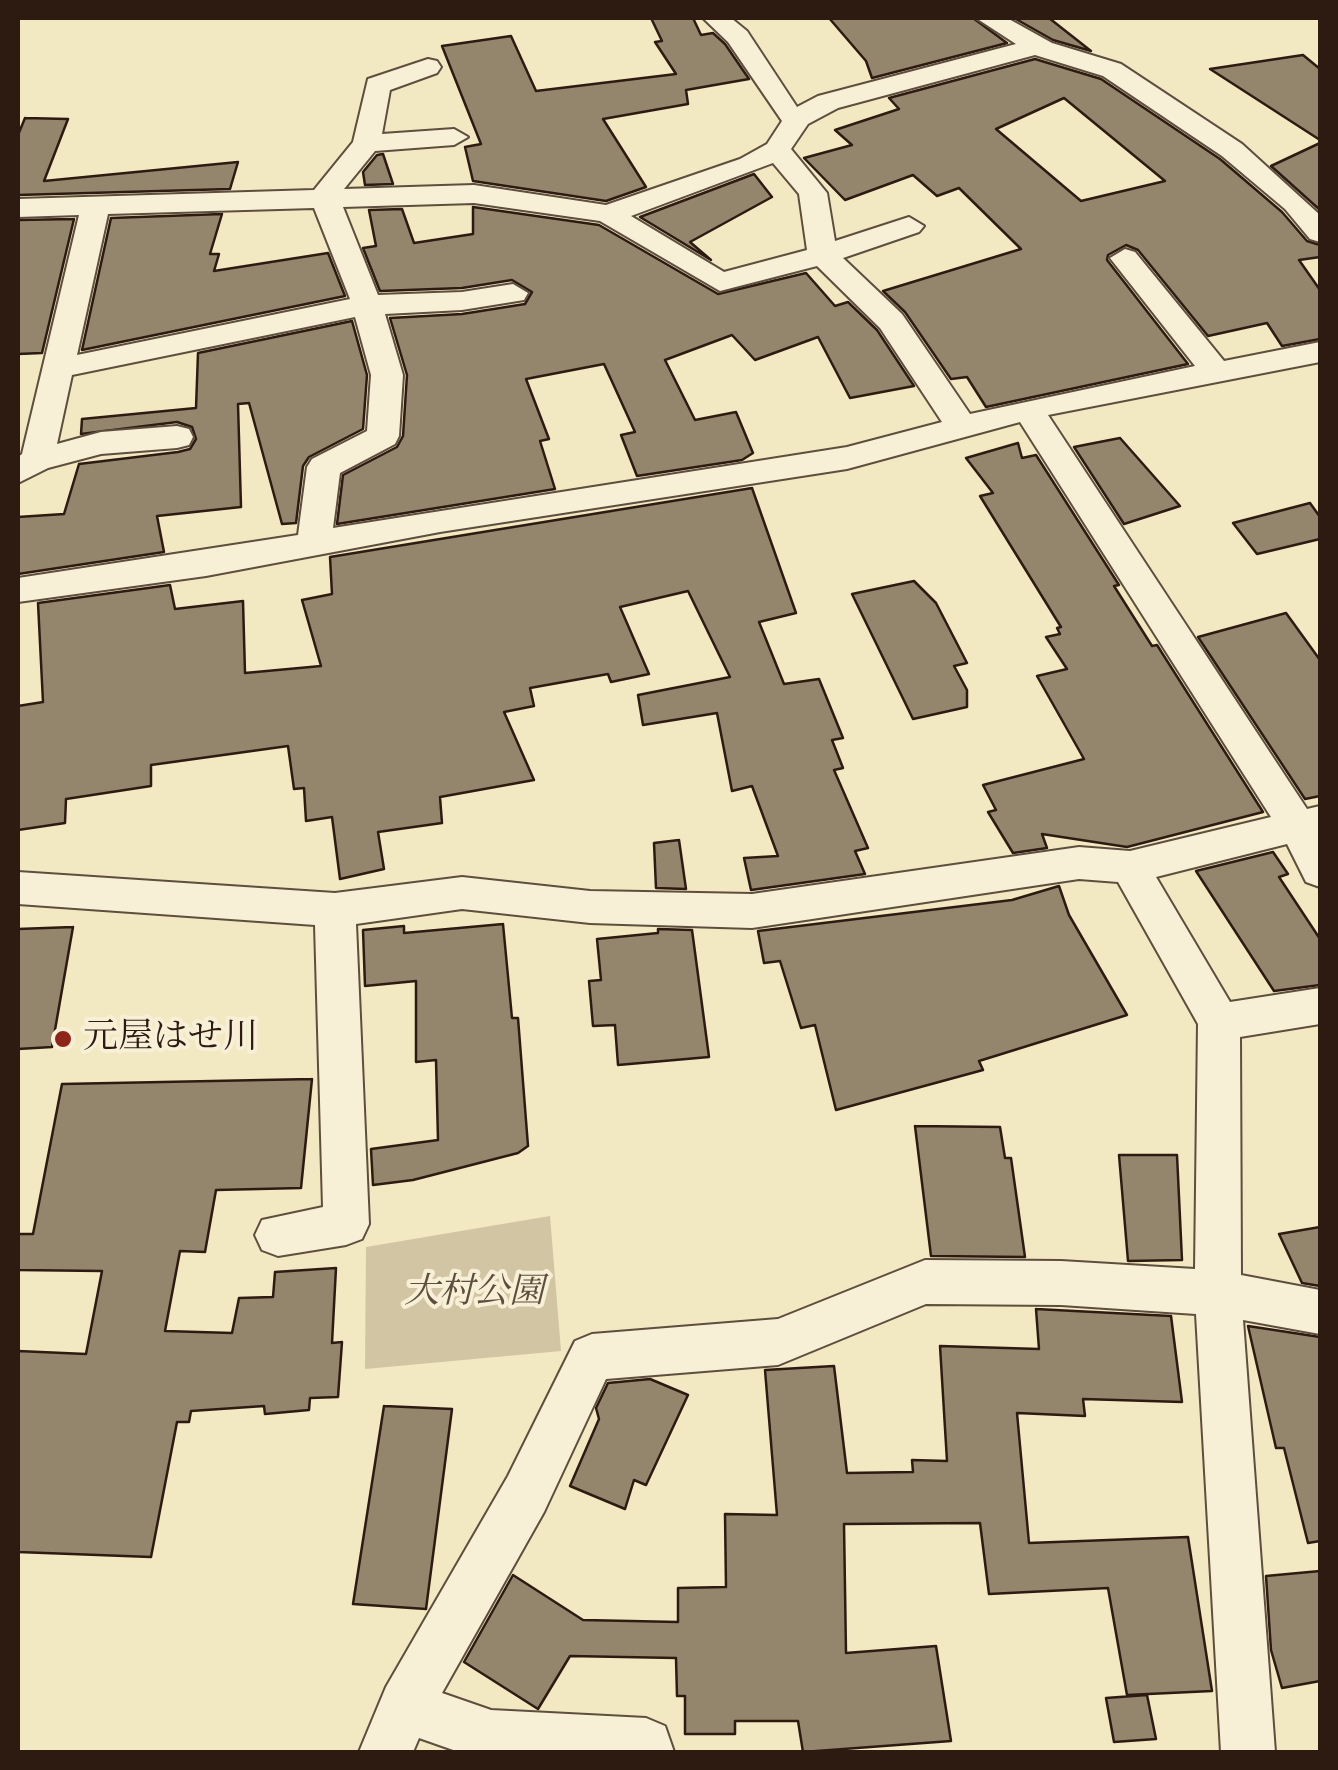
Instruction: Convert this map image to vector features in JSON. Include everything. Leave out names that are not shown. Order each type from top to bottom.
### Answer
[{"type":"street","points":[[716,18],[738,37],[787,113],[798,118]]},
{"type":"street","points":[[989,18],[1036,44],[1112,70],[1232,150],[1295,203],[1320,233]]},
{"type":"street","points":[[608,214],[750,164],[778,150],[798,118],[828,102],[1003,58],[1036,44]]},
{"type":"street","points":[[324,196],[367,143],[376,85],[428,68]]},
{"type":"street","points":[[367,143],[454,137]]},
{"type":"street","points":[[778,150],[813,193],[823,255],[891,321],[961,425]]},
{"type":"street","points":[[18,208],[474,194],[608,214],[720,282],[823,255],[909,226]]},
{"type":"street","points":[[314,544],[324,467],[383,436],[387,375],[367,305],[324,196]]},
{"type":"street","points":[[27,466],[58,366],[96,204]]},
{"type":"street","points":[[1125,258],[1216,372]]},
{"type":"street","points":[[58,366],[98,363],[367,305],[462,301],[513,293]]},
{"type":"street","points":[[18,590],[314,544],[644,486],[847,458],[961,425],[1320,352]]},
{"type":"street","points":[[1028,410],[1309,824],[1320,871]]},
{"type":"street","points":[[27,466],[101,443],[177,437]]},
{"type":"street","points":[[18,888],[335,910],[462,893],[590,907],[752,911],[1079,864],[1130,868],[1309,824]]},
{"type":"street","points":[[1130,868],[1219,1022],[1218,1292],[1248,1752]]},
{"type":"street","points":[[278,1235],[346,1224],[335,910]]},
{"type":"street","points":[[1219,1022],[1320,1006]]},
{"type":"street","points":[[646,1752],[646,1745],[395,1729],[526,1494],[592,1357],[778,1342],[925,1282],[1218,1292],[1320,1312]]},
{"type":"green space","name":"大村公園","points":[[550,1216],[561,1351],[365,1369],[366,1247]]},
{"type":"building","points":[[651,18],[693,18],[701,35],[713,33],[725,44],[749,79],[686,90],[688,104],[603,119],[646,187],[606,201],[473,181],[465,147],[481,144],[442,46],[511,36],[536,91],[676,74],[655,42],[662,41]]},
{"type":"building","points":[[829,18],[973,18],[1007,43],[872,78],[866,61]]},
{"type":"building","points":[[1014,18],[1049,18],[1091,51],[1053,40]]},
{"type":"building","points":[[1303,55],[1320,69],[1320,140],[1210,69]]},
{"type":"building","points":[[1035,59],[1101,79],[1220,159],[1282,212],[1307,241],[1320,245],[1320,257],[1299,260],[1320,290],[1320,339],[1282,346],[1267,323],[1208,336],[1138,250],[1126,245],[1108,255],[1107,260],[1188,364],[986,407],[967,377],[951,379],[905,312],[883,291],[1021,249],[959,188],[937,196],[913,175],[845,200],[804,158],[852,145],[835,130],[899,109],[889,98]],"holes":[[[1064,98],[1165,181],[1081,201],[996,129]]]},
{"type":"building","points":[[25,118],[68,119],[44,181],[238,162],[230,189],[18,195],[18,135]]},
{"type":"building","points":[[1320,143],[1320,210],[1271,166]]},
{"type":"building","points":[[383,154],[393,184],[365,185],[363,172],[377,155]]},
{"type":"building","points":[[754,174],[772,197],[690,242],[711,260],[640,217]]},
{"type":"building","points":[[473,207],[599,225],[718,294],[806,273],[835,306],[848,302],[877,330],[914,386],[850,398],[818,337],[755,360],[732,335],[665,360],[695,420],[736,412],[753,453],[742,460],[637,476],[621,435],[635,432],[604,364],[526,379],[549,439],[540,441],[555,489],[337,524],[343,475],[397,447],[403,436],[407,375],[390,318],[462,314],[525,304],[532,292],[512,280],[462,288],[380,291],[363,248],[376,246],[369,210],[402,209],[414,243],[473,234]]},
{"type":"building","points":[[222,214],[210,254],[219,254],[214,271],[328,253],[345,296],[82,350],[111,218]]},
{"type":"building","points":[[74,219],[42,353],[18,354],[18,220]]},
{"type":"building","points":[[352,321],[367,375],[363,429],[309,457],[303,466],[296,523],[282,524],[249,403],[238,404],[241,507],[157,516],[164,552],[18,574],[18,517],[64,514],[79,464],[178,452],[190,449],[196,439],[192,427],[177,422],[81,434],[82,419],[196,408],[198,353]]},
{"type":"building","points":[[1120,438],[1180,506],[1124,524],[1074,447]]},
{"type":"building","points":[[1018,443],[1022,458],[1036,455],[1119,585],[1114,586],[1152,646],[1157,645],[1263,812],[1127,847],[1042,834],[1047,848],[1013,853],[988,812],[996,810],[983,785],[1084,759],[1037,676],[1067,669],[1046,637],[1060,634],[1057,628],[1061,627],[980,496],[993,493],[966,458]]},
{"type":"building","points":[[752,488],[796,613],[759,622],[784,684],[819,679],[843,738],[832,740],[843,768],[834,770],[868,848],[855,851],[865,874],[751,890],[744,858],[778,856],[752,786],[732,791],[717,713],[643,725],[638,695],[730,677],[688,591],[620,607],[649,674],[611,682],[608,674],[530,688],[534,706],[504,712],[534,780],[440,797],[442,823],[378,832],[384,869],[340,879],[332,817],[306,821],[304,788],[294,789],[288,746],[151,765],[151,786],[66,799],[65,823],[18,830],[18,706],[43,702],[38,603],[170,585],[175,609],[243,601],[245,673],[321,666],[302,600],[332,594],[330,557]]},
{"type":"building","points":[[1310,503],[1320,517],[1320,539],[1257,554],[1233,523]]},
{"type":"building","points":[[914,581],[936,603],[967,663],[954,666],[967,690],[967,707],[913,719],[852,594]]},
{"type":"building","points":[[1286,613],[1320,660],[1320,796],[1305,799],[1198,637]]},
{"type":"building","points":[[679,840],[686,889],[656,888],[654,843]]},
{"type":"building","points":[[1273,852],[1288,874],[1279,877],[1320,939],[1320,985],[1274,991],[1196,871]]},
{"type":"building","points":[[1059,886],[1069,915],[1127,1015],[979,1061],[983,1070],[836,1110],[815,1025],[801,1028],[780,961],[764,963],[758,931],[1012,900]]},
{"type":"building","points":[[503,924],[512,1018],[518,1018],[528,1146],[518,1153],[413,1180],[373,1185],[371,1149],[438,1140],[436,1060],[416,1062],[416,981],[365,986],[363,930],[404,926],[404,933]]},
{"type":"building","points":[[73,927],[52,1047],[18,1049],[18,929]]},
{"type":"building","points":[[658,929],[692,930],[709,1057],[618,1065],[615,1025],[593,1026],[589,981],[601,980],[597,939],[658,933]]},
{"type":"building","points":[[312,1079],[301,1188],[216,1190],[205,1252],[180,1251],[165,1331],[232,1333],[239,1298],[273,1297],[275,1272],[336,1268],[332,1343],[342,1342],[338,1397],[310,1398],[309,1410],[265,1414],[264,1406],[191,1411],[189,1422],[177,1422],[151,1557],[18,1552],[18,1351],[86,1354],[102,1271],[18,1270],[18,1234],[33,1234],[62,1084]]},
{"type":"building","points":[[915,1126],[1000,1127],[1005,1158],[1011,1158],[1025,1257],[931,1256]]},
{"type":"building","points":[[1119,1155],[1177,1155],[1182,1260],[1128,1261]]},
{"type":"building","points":[[1320,1227],[1320,1286],[1302,1283],[1279,1234]]},
{"type":"building","points":[[1036,1309],[1171,1316],[1182,1402],[1083,1399],[1085,1416],[1017,1413],[1029,1543],[1188,1537],[1212,1691],[1127,1695],[1108,1588],[989,1594],[980,1523],[844,1524],[846,1653],[936,1646],[951,1741],[803,1752],[798,1721],[735,1721],[735,1734],[685,1734],[685,1696],[677,1696],[676,1658],[570,1656],[538,1709],[464,1662],[513,1575],[583,1620],[678,1622],[678,1588],[726,1587],[725,1514],[777,1515],[765,1370],[834,1366],[847,1473],[913,1472],[912,1460],[947,1461],[940,1346],[1039,1349]]},
{"type":"building","points":[[1248,1326],[1320,1337],[1320,1541],[1308,1543],[1284,1448],[1276,1448]]},
{"type":"building","points":[[650,1379],[688,1395],[646,1485],[634,1480],[625,1509],[570,1486],[599,1419],[596,1408],[608,1383]]},
{"type":"building","points":[[384,1406],[452,1409],[426,1609],[353,1604]]},
{"type":"building","points":[[1320,1571],[1320,1681],[1282,1688],[1271,1650],[1266,1576]]},
{"type":"building","points":[[1147,1695],[1156,1739],[1114,1742],[1106,1698]]},
{"type":"place","name":"元屋はせ川","points":[[63,1039]]}]
